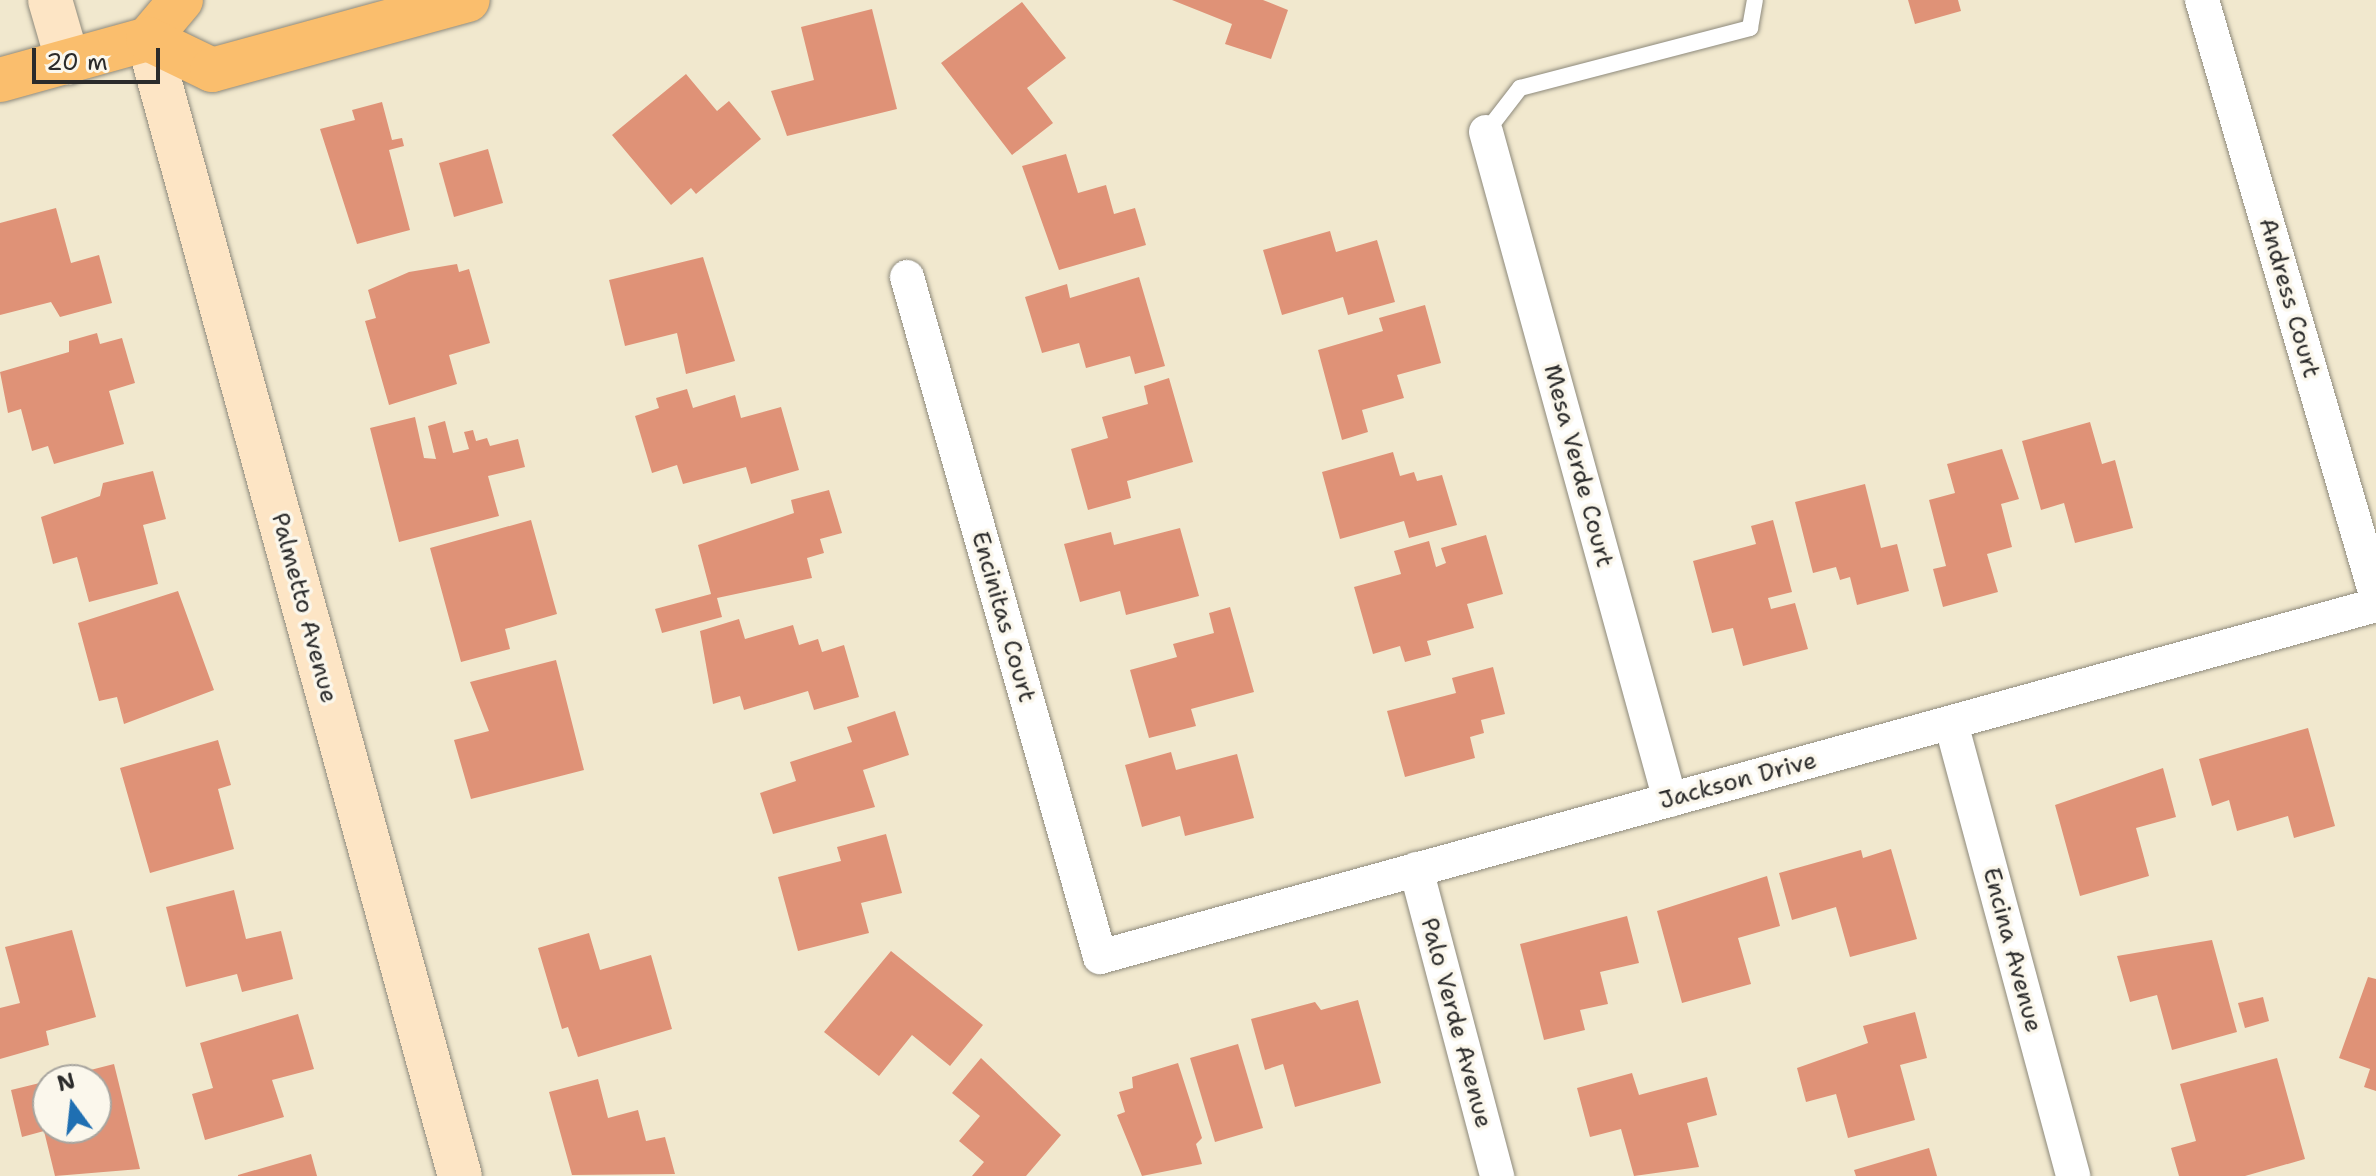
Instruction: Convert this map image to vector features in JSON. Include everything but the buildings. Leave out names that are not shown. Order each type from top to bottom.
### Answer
[{"type":"main road","points":[[0,80],[148,39],[181,0]]},
{"type":"main road","points":[[148,39],[212,70],[468,0]]},
{"type":"street","points":[[50,0],[68,62]]},
{"type":"street","name":"Andress Court","points":[[2202,0],[2376,595]]},
{"type":"street","name":"Palmetto Avenue","points":[[148,39],[460,1176]]},
{"type":"street","name":"Mesa Verde Court","points":[[1486,132],[1670,800]]},
{"type":"street","name":"Encinitas Court","points":[[907,277],[1100,957]]},
{"type":"street","name":"Jackson Drive","points":[[1100,957],[2376,605]]},
{"type":"street","name":"Encina Avenue","points":[[1951,723],[2073,1176]]},
{"type":"street","name":"Palo Verde Avenue","points":[[1416,869],[1497,1176]]},
{"type":"lane","points":[[1486,132],[1520,88],[1750,28],[1755,0]]}]
